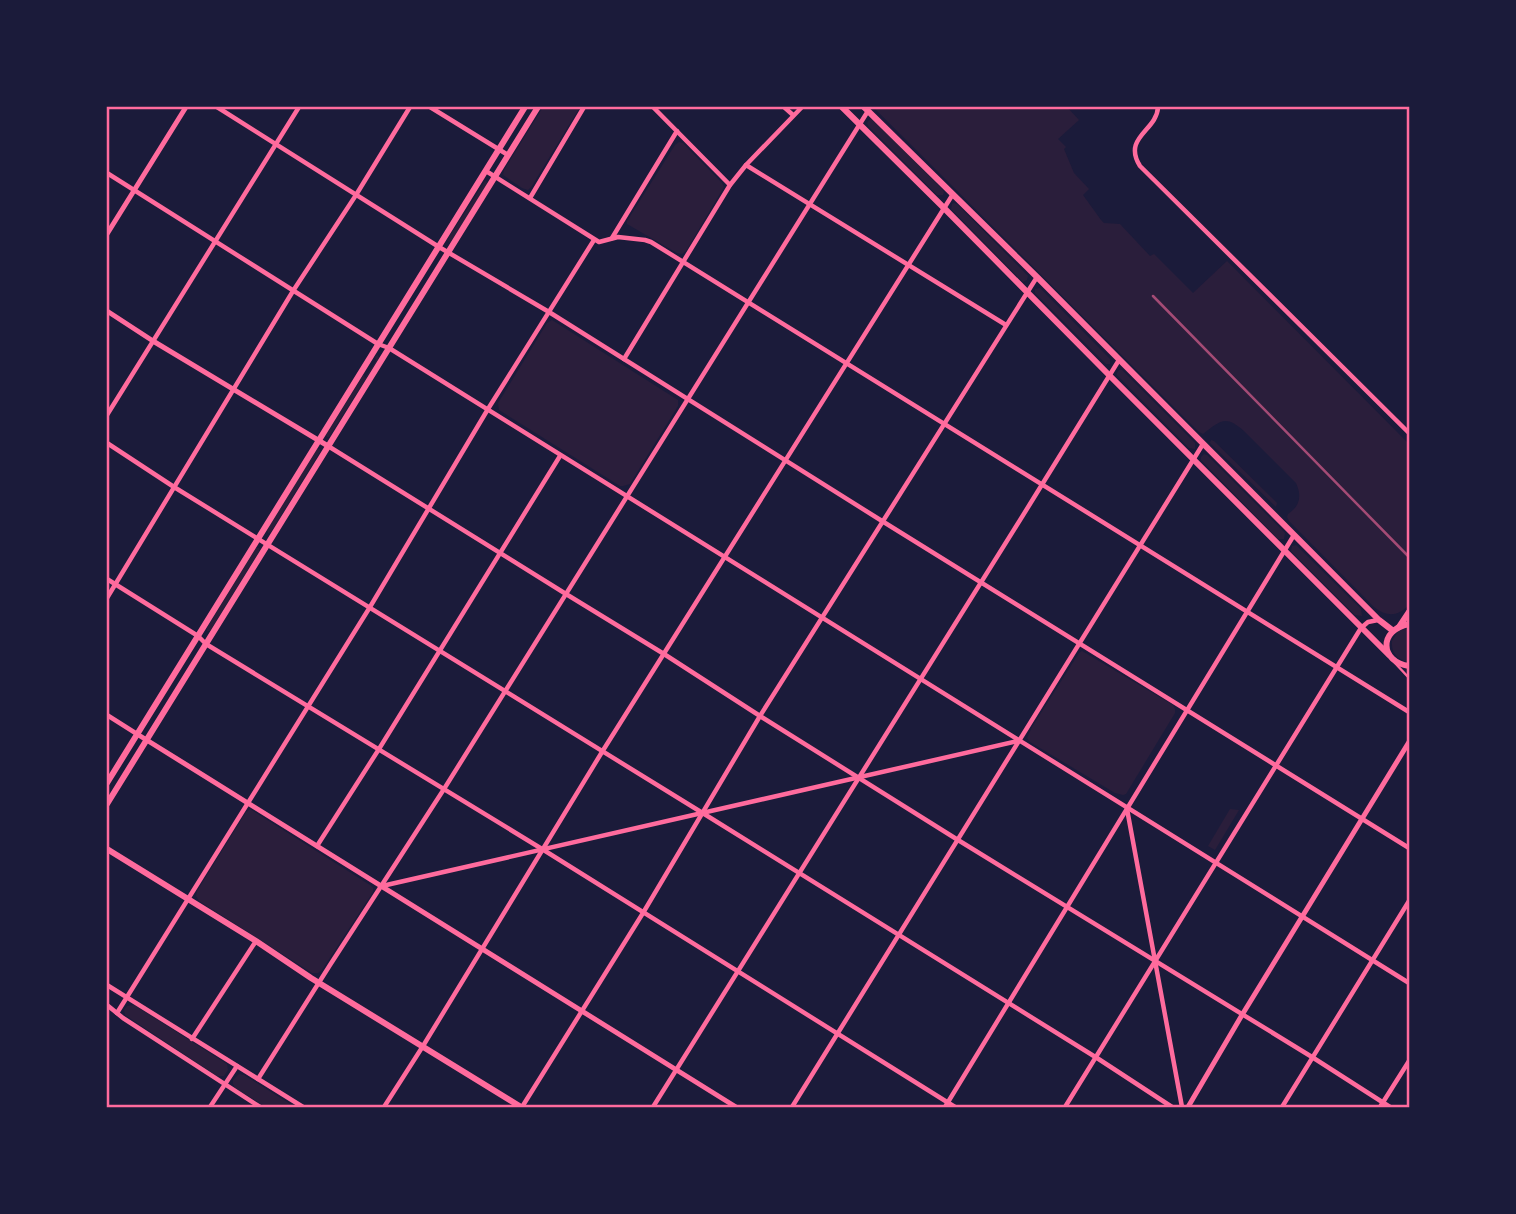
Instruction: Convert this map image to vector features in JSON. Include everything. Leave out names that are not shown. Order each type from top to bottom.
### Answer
[{"type":"main road","points":[[107,783],[525,107]]},
{"type":"main road","points":[[108,799],[538,107]]},
{"type":"main road","points":[[842,107],[1361,628],[1390,656],[1409,666]]},
{"type":"main road","points":[[866,109],[1379,620],[1396,629],[1409,624]]},
{"type":"main road","points":[[1390,656],[1387,639],[1409,612]]},
{"type":"main road","points":[[107,849],[521,1107]]},
{"type":"street","points":[[107,234],[186,107]]},
{"type":"street","points":[[217,107],[1409,848]]},
{"type":"street","points":[[107,415],[299,107]]},
{"type":"street","points":[[107,598],[293,290],[410,107]]},
{"type":"street","points":[[430,107],[508,155]]},
{"type":"street","points":[[530,198],[584,107]]},
{"type":"street","points":[[653,107],[730,184]]},
{"type":"street","points":[[784,107],[793,116]]},
{"type":"street","points":[[624,359],[730,184],[802,107]]},
{"type":"street","points":[[1158,107],[1157,115],[1134,149],[1140,166],[1409,433]]},
{"type":"street","points":[[258,1079],[628,496],[866,109]]},
{"type":"street","points":[[612,238],[677,131]]},
{"type":"street","points":[[746,165],[1006,325]]},
{"type":"street","points":[[486,172],[594,240],[599,242],[618,237],[645,240],[684,262],[1409,712]]},
{"type":"street","points":[[107,173],[1409,983]]},
{"type":"street","points":[[384,1107],[602,752],[953,194]]},
{"type":"street","points":[[117,1013],[309,706],[488,409],[594,240]]},
{"type":"street","points":[[521,1107],[643,913],[760,716],[1037,277]]},
{"type":"street","points":[[107,311],[1312,1057],[1382,1105],[1390,1107]]},
{"type":"street","points":[[653,1107],[1119,360]]},
{"type":"street","points":[[107,443],[1172,1107]]},
{"type":"street","points":[[792,1107],[1203,444]]},
{"type":"street","points":[[317,846],[560,456]]},
{"type":"street","points":[[946,1105],[1294,536]]},
{"type":"street","points":[[107,579],[198,636],[206,644],[838,1034],[946,1105],[955,1107]]},
{"type":"street","points":[[1065,1107],[1361,628],[1368,622],[1379,620]]},
{"type":"street","points":[[107,715],[736,1107]]},
{"type":"street","points":[[382,886],[1019,741]]},
{"type":"street","points":[[1188,1107],[1409,742]]},
{"type":"street","points":[[1127,808],[1182,1107]]},
{"type":"street","points":[[1282,1107],[1409,901]]},
{"type":"street","points":[[192,1039],[256,941]]},
{"type":"street","points":[[107,985],[303,1107]]},
{"type":"street","points":[[107,1005],[260,1107]]},
{"type":"street","points":[[1382,1105],[1409,1060]]},
{"type":"street","points":[[210,1107],[237,1066]]},
{"type":"lane","points":[[1390,656],[1409,678]]},
{"type":"shaded area","points":[[543,107],[580,107],[528,190],[503,175]]},
{"type":"shaded area","points":[[873,107],[1067,107],[1079,120],[1058,139],[1066,147],[1064,149],[1074,173],[1089,189],[1083,195],[1104,223],[1120,224],[1150,256],[1154,254],[1193,293],[1227,261],[1409,444],[1409,605],[1392,614],[1383,613],[1374,607],[1289,521],[1288,514],[1299,500],[1296,483],[1244,431],[1232,422],[1223,421],[1203,434],[1199,432]]},
{"type":"shaded area","points":[[871,118],[942,189],[943,195],[937,195],[868,126]]},
{"type":"shaded area","points":[[679,142],[683,143],[724,187],[682,254],[627,224]]},
{"type":"shaded area","points":[[485,181],[488,183],[451,243],[447,240]]},
{"type":"shaded area","points":[[954,203],[1028,276],[1027,280],[1023,282],[951,209]]},
{"type":"shaded area","points":[[1040,288],[1110,359],[1110,364],[1106,364],[1035,293],[1035,289]]},
{"type":"shaded area","points":[[552,320],[678,400],[678,406],[630,484],[620,486],[499,410],[498,403],[547,323]]},
{"type":"shaded area","points":[[378,355],[379,358],[327,437],[364,374],[365,378],[376,361],[375,356]]},
{"type":"shaded area","points":[[1119,370],[1195,443],[1195,449],[1189,448],[1117,375]]},
{"type":"shaded area","points":[[1211,440],[1277,503],[1276,507],[1210,443]]},
{"type":"shaded area","points":[[317,449],[320,449],[320,452],[268,533],[267,530]]},
{"type":"shaded area","points":[[1204,454],[1285,533],[1284,539],[1278,539],[1201,460]]},
{"type":"shaded area","points":[[1296,545],[1361,609],[1362,616],[1355,615],[1291,551],[1292,546]]},
{"type":"shaded area","points":[[256,548],[260,550],[210,631],[207,631],[207,628]]},
{"type":"shaded area","points":[[1409,628],[1409,662],[1396,655],[1392,641],[1398,631]]},
{"type":"shaded area","points":[[1082,651],[1173,705],[1175,709],[1123,795],[1115,793],[1027,738]]},
{"type":"shaded area","points":[[250,809],[373,888],[373,892],[318,973],[312,973],[199,901],[196,896]]},
{"type":"shaded area","points":[[1230,809],[1239,810],[1215,850],[1208,846]]},
{"type":"shaded area","points":[[134,1005],[227,1064],[228,1070],[224,1076],[217,1076],[125,1015],[127,1006]]},
{"type":"shaded area","points":[[239,1074],[295,1107],[266,1107],[235,1088],[233,1080]]},
{"type":"railway","points":[[1153,296],[1409,557]]}]
